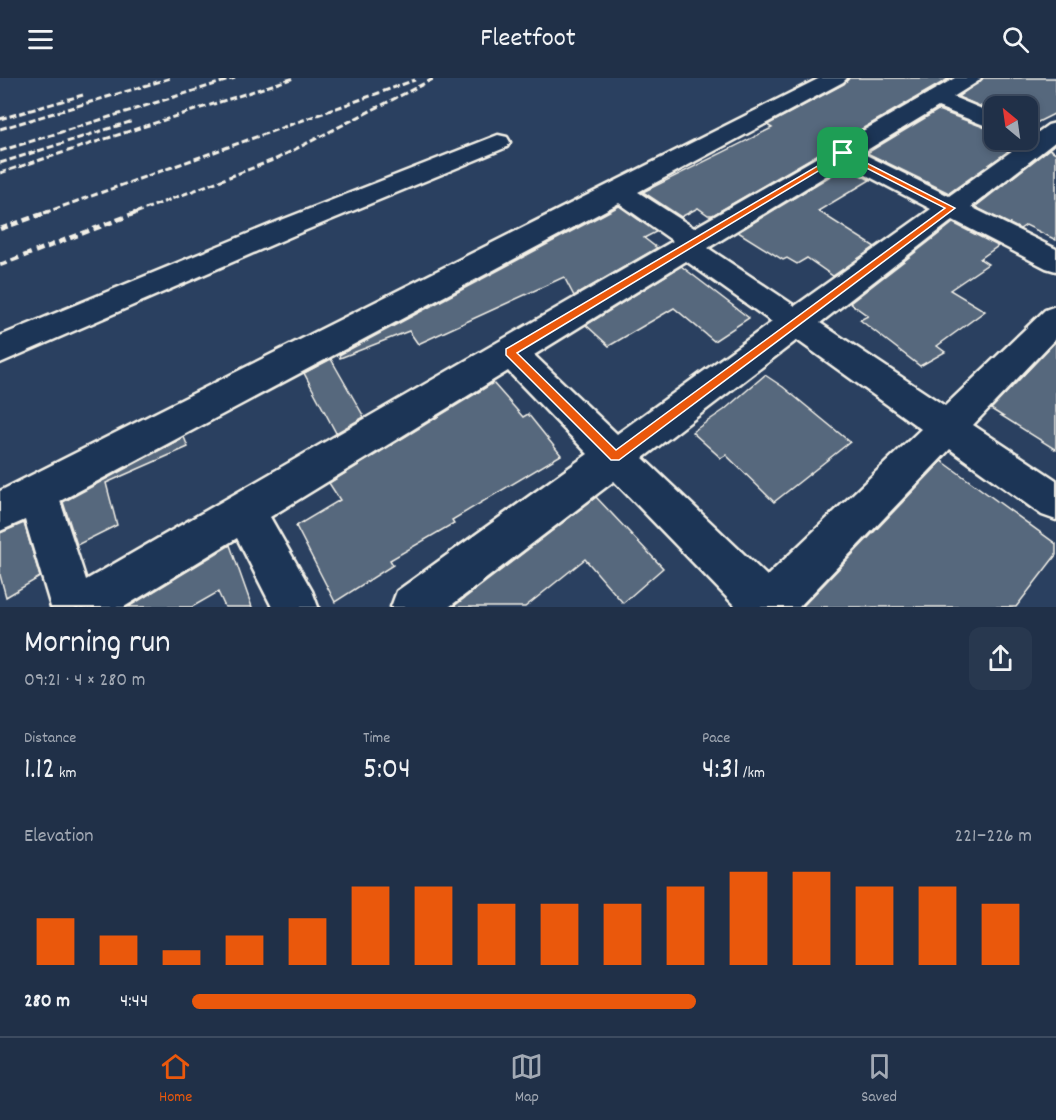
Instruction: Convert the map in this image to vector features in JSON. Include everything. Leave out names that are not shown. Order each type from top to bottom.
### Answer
[{"type":"street","points":[[0,512],[836,78]]},
{"type":"street","points":[[82,607],[970,78]]},
{"type":"street","points":[[936,98],[984,118]]},
{"type":"street","points":[[413,607],[1045,139]]},
{"type":"street","points":[[0,350],[289,227],[498,142]]},
{"type":"street","points":[[843,153],[1056,261]]},
{"type":"street","points":[[619,190],[796,323],[1056,502]]},
{"type":"street","points":[[510,352],[767,607],[1056,318]]},
{"type":"street","points":[[37,492],[73,607]]},
{"type":"street","points":[[244,511],[296,607]]},
{"type":"building","points":[[849,78],[950,78],[713,215],[708,215],[698,208],[681,217],[643,192],[772,128],[767,125],[844,84]]},
{"type":"building","points":[[983,78],[1056,78],[1056,113],[1038,122],[1038,96],[984,96],[984,108],[958,97]]},
{"type":"building","points":[[938,110],[984,127],[984,150],[1010,150],[949,193],[867,153]]},
{"type":"building","points":[[1049,149],[1056,153],[1056,240],[1026,225],[1020,229],[975,207]]},
{"type":"building","points":[[845,167],[870,180],[818,211],[875,247],[833,276],[807,258],[797,264],[787,258],[783,260],[738,232]]},
{"type":"building","points":[[619,206],[656,232],[644,238],[657,248],[574,296],[564,277],[418,344],[409,331],[340,358],[339,355]]},
{"type":"building","points":[[953,223],[998,246],[980,259],[988,264],[950,290],[985,311],[937,346],[945,352],[920,366],[860,320],[868,316],[850,303]]},
{"type":"building","points":[[681,266],[749,318],[714,341],[674,308],[609,346],[586,325]]},
{"type":"building","points":[[1056,341],[1056,450],[991,409]]},
{"type":"building","points":[[331,359],[364,417],[336,433],[304,373]]},
{"type":"building","points":[[765,375],[850,442],[774,502],[726,455],[721,458],[692,432],[724,410]]},
{"type":"building","points":[[493,383],[523,417],[528,414],[561,455],[452,520],[454,523],[390,560],[393,565],[335,602],[296,526],[340,500],[329,483]]},
{"type":"building","points":[[184,437],[188,447],[106,483],[117,525],[77,545],[63,502]]},
{"type":"building","points":[[942,461],[1056,544],[1056,555],[1016,607],[802,607]]},
{"type":"building","points":[[596,497],[663,568],[623,603],[585,559],[525,607],[453,607]]},
{"type":"building","points":[[24,523],[40,577],[6,597],[0,575],[0,533]]},
{"type":"building","points":[[230,545],[252,607],[225,607],[218,592],[192,607],[128,607]]},
{"type":"railway","points":[[0,129],[171,78]]},
{"type":"railway","points":[[0,151],[235,78]]},
{"type":"railway","points":[[0,173],[294,78]]},
{"type":"railway","points":[[135,213],[276,159],[435,78]]},
{"type":"railway","points":[[44,213],[415,80]]},
{"type":"railway","points":[[0,119],[83,95]]},
{"type":"railway","points":[[0,163],[133,121]]},
{"type":"railway","points":[[0,229],[48,212]]},
{"type":"railway","points":[[0,265],[138,212]]},
{"type":"route","points":[[843,153],[951,208],[615,457],[510,352],[694,242],[843,153]]}]
